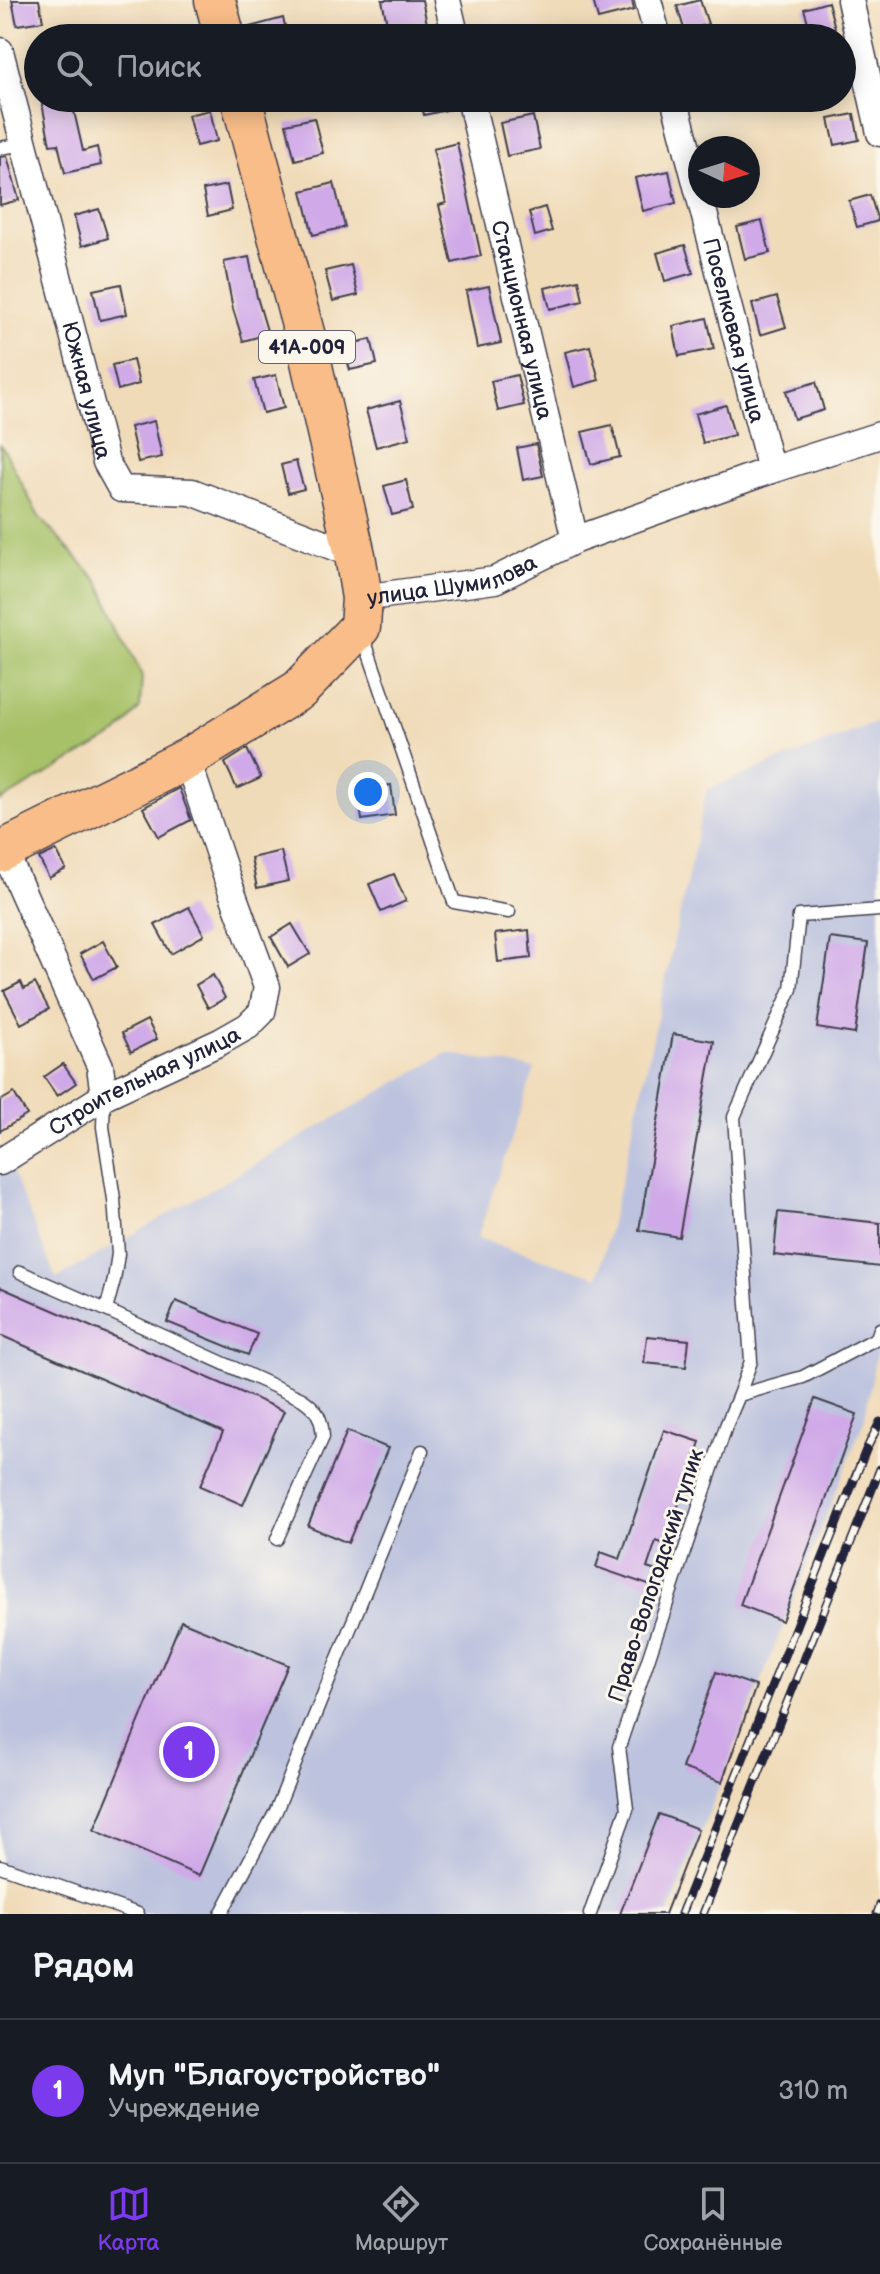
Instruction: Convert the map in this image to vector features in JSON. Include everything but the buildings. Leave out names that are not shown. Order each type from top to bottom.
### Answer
[{"type":"main road","points":[[215,0],[221,24]]},
{"type":"main road","name":"41А-009","points":[[245,112],[307,344],[355,555],[361,612]]},
{"type":"main road","name":"улица Шумилова","points":[[2,851],[187,759],[299,690],[361,612]]},
{"type":"street","points":[[447,0],[453,24]]},
{"type":"street","points":[[648,0],[654,24]]},
{"type":"street","points":[[850,0],[855,24]]},
{"type":"street","points":[[856,27],[880,133]]},
{"type":"street","name":"Южная улица","points":[[0,51],[12,146],[106,462],[121,489],[192,492],[355,555]]},
{"type":"street","name":"Станционная улица","points":[[473,112],[575,540]]},
{"type":"street","name":"Поселковая улица","points":[[678,112],[771,470]]},
{"type":"street","name":"улица Шумилова","points":[[361,612],[495,580],[575,540],[880,435]]},
{"type":"street","name":"Строительная улица","points":[[0,1162],[104,1096],[220,1042],[248,1026],[262,1012],[267,987],[187,759]]},
{"type":"street","points":[[2,851],[100,1066],[104,1096]]},
{"type":"lane","points":[[361,612],[454,902],[509,912]]},
{"type":"lane","name":"Право-Вологодский тупик","points":[[590,1914],[627,1809],[619,1747],[726,1426],[751,1361],[734,1117],[791,989],[799,916],[880,910]]},
{"type":"lane","points":[[104,1096],[103,1127],[114,1199],[118,1254],[106,1310]]},
{"type":"lane","points":[[20,1272],[302,1399],[315,1408],[322,1422],[323,1437],[277,1539]]},
{"type":"lane","points":[[739,1395],[803,1377],[879,1334]]},
{"type":"lane","points":[[221,1914],[276,1811],[422,1451]]},
{"type":"lane","points":[[0,1866],[138,1914]]},
{"type":"shaded area","points":[[880,721],[880,1329],[865,1418],[669,1914],[138,1914],[0,1866],[0,1162],[7,1158],[56,1279],[447,1053],[535,1069],[477,1238],[598,1277],[707,789]]},
{"type":"green space","points":[[0,445],[39,517],[99,582],[142,676],[140,708],[118,733],[0,801]]},
{"type":"railway","points":[[681,1914],[866,1450],[880,1422]]},
{"type":"railway","points":[[703,1914],[880,1469]]},
{"type":"railway","points":[[877,1914],[880,1905]]},
{"type":"place","name":"Муп \"Благоустройство\"","points":[[189,1752]]}]
